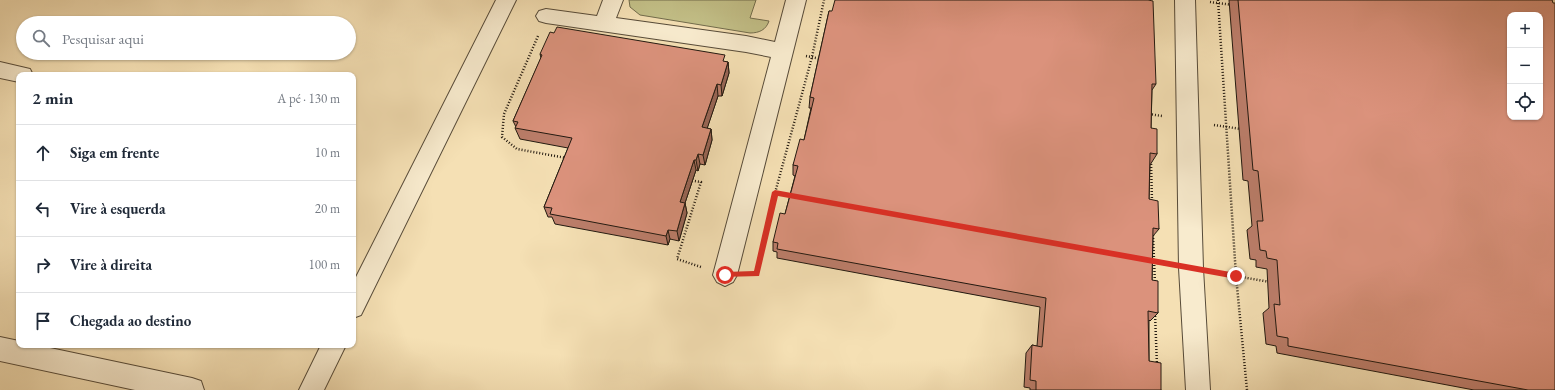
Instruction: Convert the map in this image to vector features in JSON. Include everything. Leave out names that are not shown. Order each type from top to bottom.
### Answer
[{"type":"street","points":[[356,301],[506,0]]},
{"type":"street","points":[[604,24],[613,0]]},
{"type":"street","points":[[725,275],[796,0]]},
{"type":"street","points":[[1194,1],[1191,268],[1198,390]]},
{"type":"street","points":[[546,16],[746,44],[782,51]]},
{"type":"street","points":[[0,70],[16,73]]},
{"type":"street","points":[[311,390],[332,348]]},
{"type":"street","points":[[0,349],[192,390]]},
{"type":"path","points":[[685,179],[700,182],[677,259],[725,275],[756,274],[775,192],[812,57],[824,0]]},
{"type":"path","points":[[1194,1],[1218,2],[1234,6]]},
{"type":"path","points":[[1218,2],[1236,276],[1247,390]]},
{"type":"path","points":[[546,16],[504,114],[502,138],[517,149],[570,158]]},
{"type":"path","points":[[1150,106],[1150,122]]},
{"type":"path","points":[[1151,161],[1152,208]]},
{"type":"path","points":[[775,192],[798,197]]},
{"type":"path","points":[[1153,231],[1155,286]]},
{"type":"path","points":[[1146,261],[1275,283]]},
{"type":"path","points":[[1155,310],[1157,374]]},
{"type":"shaded area","points":[[629,0],[756,0],[750,18],[769,21],[766,27],[762,30],[750,33],[640,15],[630,7]]},
{"type":"building","points":[[835,0],[1153,1],[1156,84],[1152,84],[1151,128],[1157,129],[1157,154],[1150,153],[1149,199],[1158,201],[1159,229],[1153,228],[1152,280],[1158,281],[1158,313],[1148,311],[1149,361],[1161,363],[1161,390],[1036,390],[1036,381],[1030,380],[1032,345],[1042,347],[1046,298],[777,249],[778,243],[773,242],[780,213],[785,214],[798,166],[793,165],[800,139],[804,140],[814,98],[810,97],[829,11],[832,11]]},
{"type":"building","points":[[1238,0],[1552,0],[1553,3],[1555,3],[1555,390],[1528,390],[1288,346],[1288,338],[1277,336],[1274,304],[1280,305],[1277,260],[1267,258],[1266,251],[1260,250],[1257,221],[1263,221],[1258,171],[1253,170]]},
{"type":"building","points":[[557,27],[725,55],[723,61],[728,62],[721,85],[717,84],[702,127],[711,129],[703,155],[698,154],[696,160],[694,160],[680,202],[685,203],[677,231],[668,230],[666,236],[550,214],[552,208],[544,207],[572,138],[515,128],[518,122],[513,121],[542,55],[540,54],[550,32],[554,33]]},
{"type":"route","points":[[725,275],[756,274],[775,192],[1236,276]]}]
